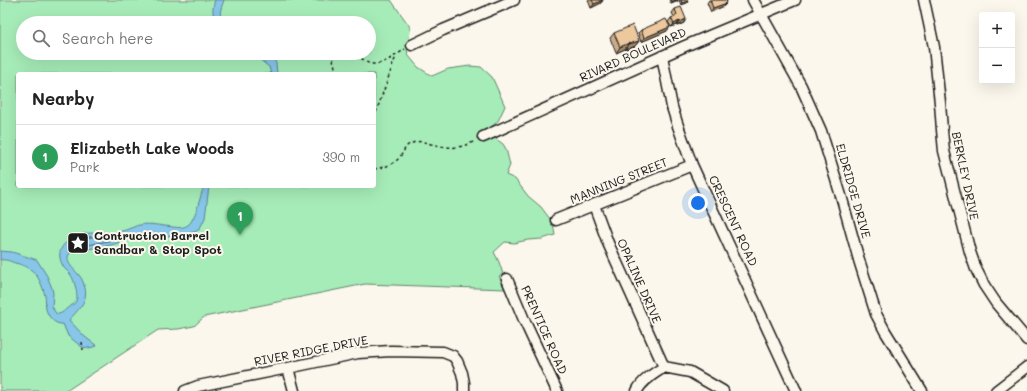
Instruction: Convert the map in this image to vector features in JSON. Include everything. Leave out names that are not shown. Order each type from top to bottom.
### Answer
[{"type":"street","points":[[412,45],[443,30],[514,0]]},
{"type":"street","name":"ELDRIDGE DRIVE","points":[[753,0],[801,86],[821,131],[876,314],[922,391]]},
{"type":"street","name":"RIVARD BOULEVARD","points":[[483,137],[662,56],[795,0]]},
{"type":"street","name":"BERKLEY DRIVE","points":[[924,0],[934,47],[940,96],[944,151],[970,252],[984,285],[996,303],[1027,340]]},
{"type":"street","name":"CRESCENT ROAD","points":[[662,56],[672,107],[692,165],[796,391]]},
{"type":"street","name":"MANNING STREET","points":[[556,220],[692,165]]},
{"type":"street","name":"OPALINE DRIVE","points":[[594,205],[608,243],[664,367]]},
{"type":"street","name":"PRENTICE ROAD","points":[[507,279],[557,391]]},
{"type":"street","name":"RIVER RIDGE DRIVE","points":[[185,391],[198,386],[358,353],[391,351],[443,352],[453,356],[462,373],[464,391]]},
{"type":"street","points":[[638,391],[639,388],[651,376],[664,367],[690,372],[723,391]]},
{"type":"street","points":[[996,391],[1027,367]]},
{"type":"street","points":[[288,368],[294,391]]},
{"type":"path","points":[[363,60],[372,65],[382,63],[396,56],[412,45]]},
{"type":"path","points":[[376,112],[396,56]]},
{"type":"path","points":[[333,60],[335,72]]},
{"type":"path","points":[[376,169],[386,167],[392,164],[398,159],[406,146],[415,142],[421,141],[457,148],[466,146],[483,137]]},
{"type":"path","points":[[82,342],[83,350]]},
{"type":"green space","points":[[0,0],[391,0],[410,27],[409,43],[407,48],[408,55],[418,67],[432,76],[448,69],[470,66],[481,67],[492,77],[505,106],[498,121],[490,128],[496,139],[503,144],[506,149],[510,165],[506,175],[515,179],[528,196],[541,207],[553,223],[555,235],[542,239],[514,243],[505,242],[494,252],[503,274],[499,276],[505,289],[365,284],[204,317],[194,326],[178,329],[158,330],[66,391],[0,391]]},
{"type":"water","points":[[215,0],[224,0],[220,16],[213,16],[213,6]]},
{"type":"water","points":[[260,60],[274,60],[277,72],[270,72],[269,67]]},
{"type":"water","points":[[203,188],[209,188],[205,218],[197,231],[183,235],[146,237],[88,249],[77,249],[71,252],[68,256],[69,264],[81,278],[85,290],[82,304],[69,320],[85,337],[97,346],[89,348],[82,347],[68,336],[63,324],[57,323],[50,318],[46,309],[43,289],[38,277],[33,271],[27,267],[8,260],[0,260],[0,251],[12,252],[37,260],[47,276],[52,288],[52,306],[57,314],[61,313],[74,304],[77,299],[76,288],[72,277],[64,267],[61,260],[60,250],[62,246],[75,237],[83,234],[117,232],[143,224],[182,227],[191,222],[198,207]]},
{"type":"building","points":[[592,0],[603,0],[594,4]]},
{"type":"building","points":[[681,0],[688,0],[688,1],[682,3]]},
{"type":"building","points":[[710,0],[726,0],[727,3],[713,8]]},
{"type":"building","points":[[681,7],[686,19],[674,24],[671,18],[677,15],[675,9]]},
{"type":"building","points":[[666,19],[670,27],[644,38],[641,30]]},
{"type":"building","points":[[633,25],[639,41],[620,47],[614,33]]},
{"type":"place","name":"Elizabeth Lake Woods","points":[[240,235]]},
{"type":"place","name":"Contruction Barrel Sandbar & Stop Spot","points":[[78,243]]}]
